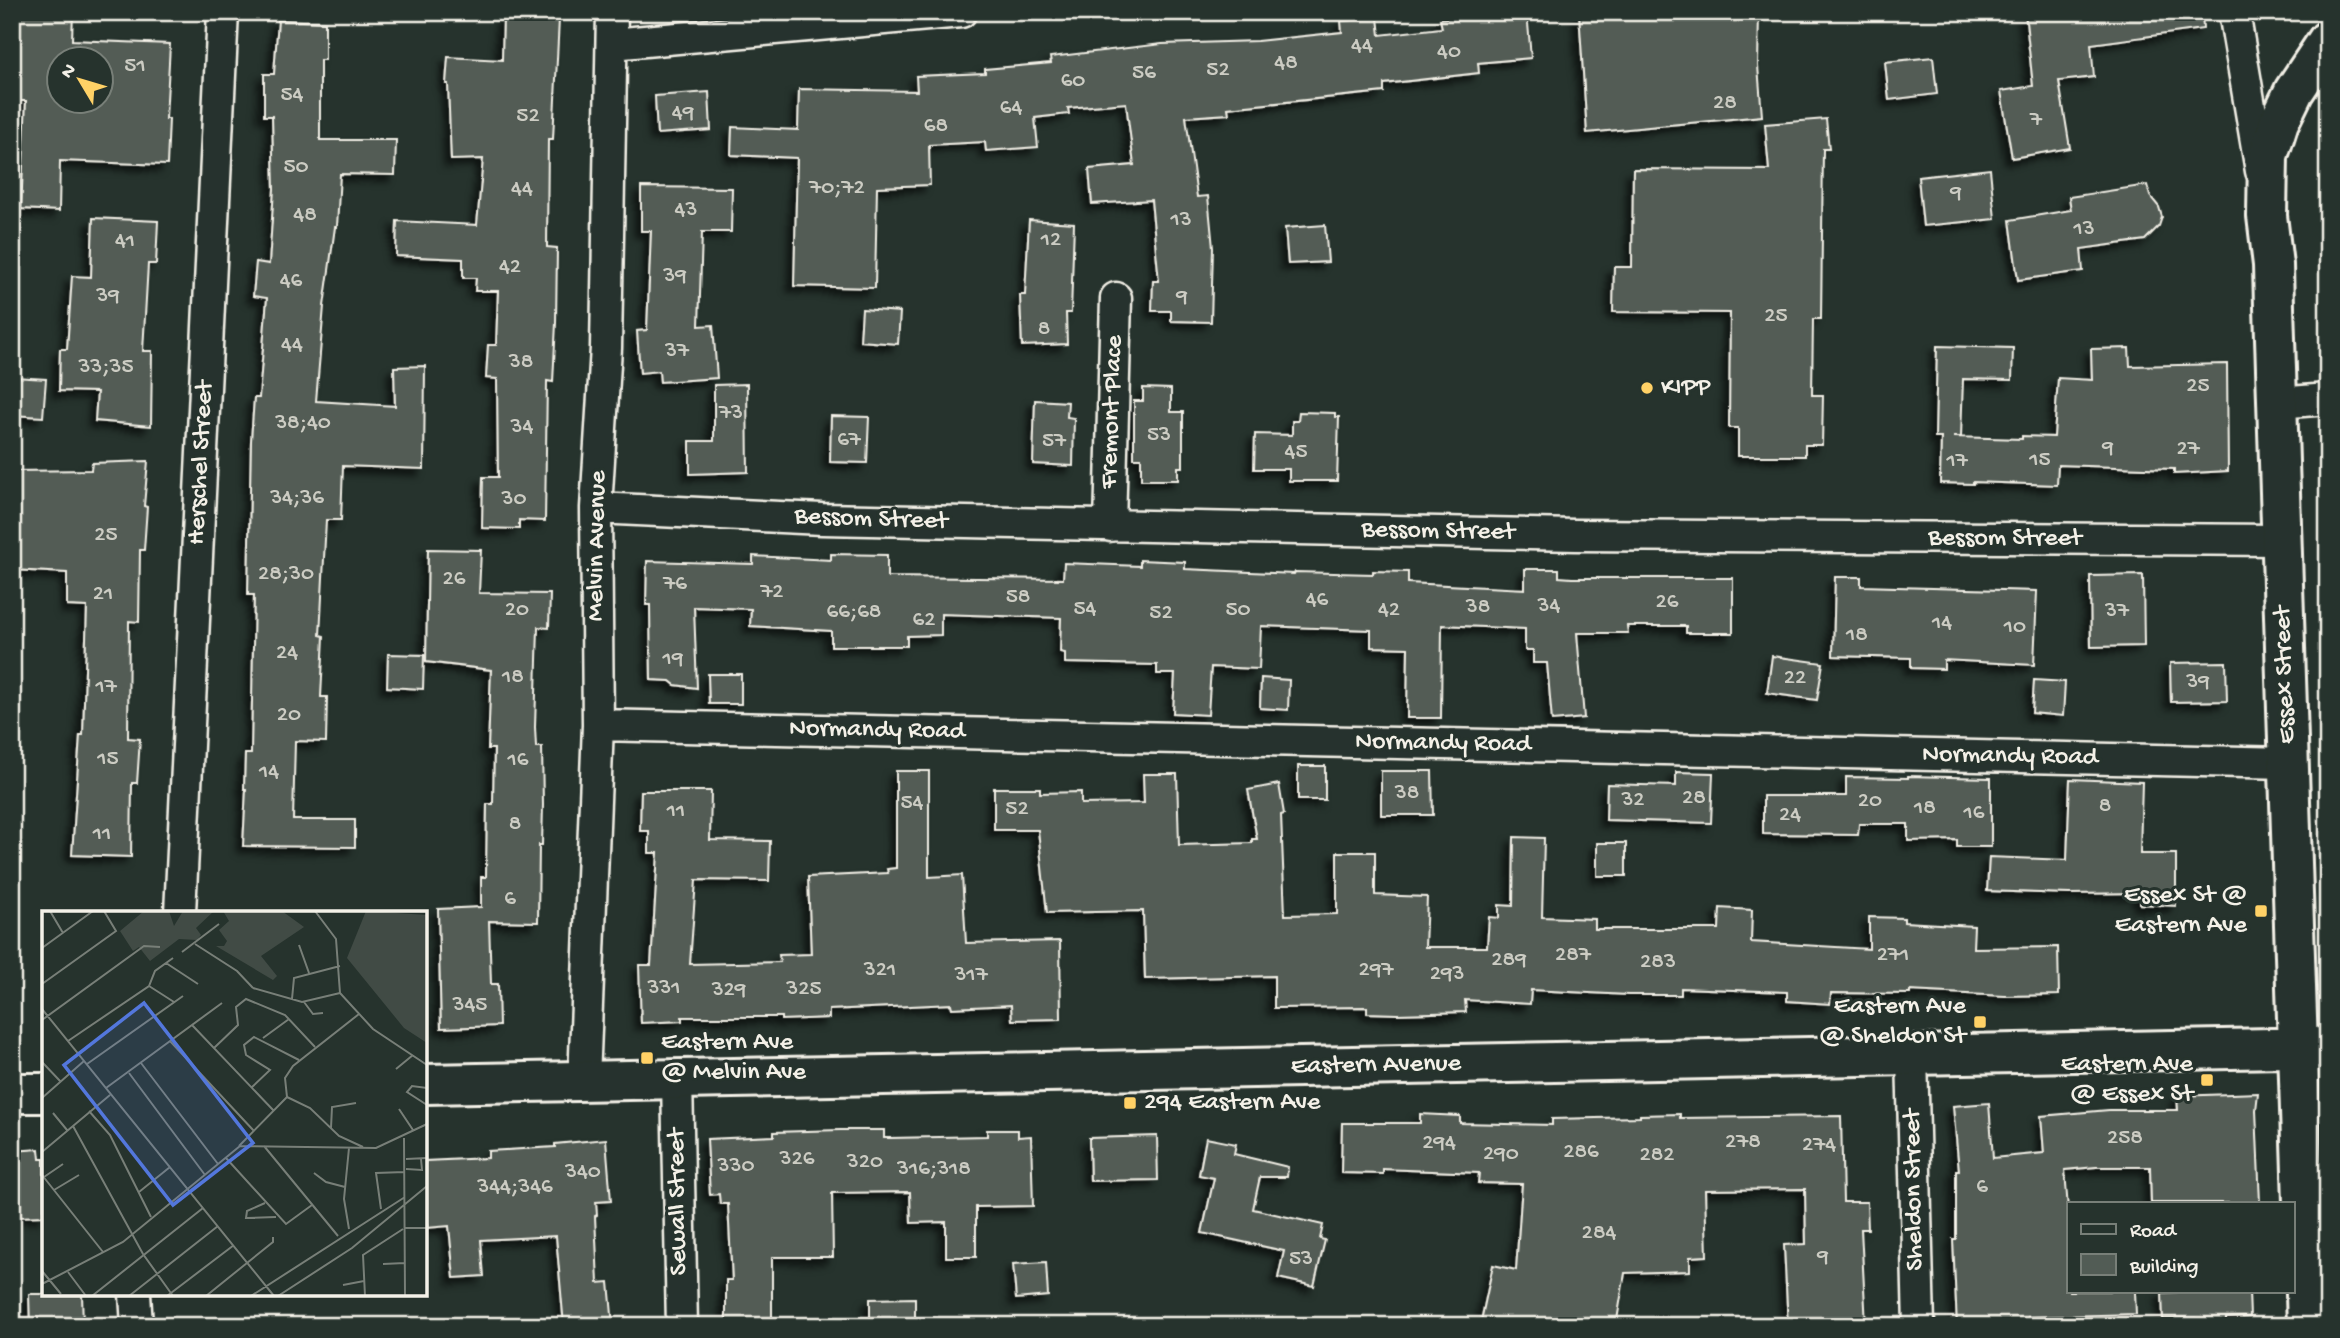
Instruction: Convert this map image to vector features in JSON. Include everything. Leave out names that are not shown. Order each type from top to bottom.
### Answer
[{"type":"main road","name":"Essex Street","points":[[2307,1326],[2313,1047],[2289,763],[2273,265],[2267,216],[2268,156],[2279,122],[2294,90],[2328,40]]},
{"type":"main road","name":"Eastern Avenue","points":[[427,1084],[2313,1047]]},
{"type":"main road","points":[[12,1093],[42,1093]]},
{"type":"street","name":"Herschel Street","points":[[180,911],[223,12]]},
{"type":"street","name":"Melvin Avenue","points":[[584,1080],[598,725],[596,508],[606,348],[612,12]]},
{"type":"street","points":[[612,44],[961,12]]},
{"type":"street","points":[[2234,12],[2253,113],[2267,216]]},
{"type":"street","name":"Fremont Place","points":[[1110,526],[1116,298]]},
{"type":"street","points":[[2277,403],[2328,399]]},
{"type":"street","name":"Bessom Street","points":[[596,508],[822,519],[1662,537],[2280,540]]},
{"type":"street","name":"Normandy Road","points":[[598,725],[2289,763]]},
{"type":"street","name":"Sheldon Street","points":[[1912,1055],[1919,1326]]},
{"type":"street","name":"Sewall Street","points":[[677,1079],[682,1326]]},
{"type":"street","points":[[135,1296],[136,1326]]},
{"type":"building","points":[[12,12],[73,12],[72,40],[170,44],[166,119],[169,119],[167,165],[60,161],[59,211],[21,209],[26,101],[12,101]]},
{"type":"building","points":[[1496,12],[1527,12],[1531,58],[1478,63],[1479,73],[1384,84],[1384,92],[1228,108],[1229,114],[1186,117],[1197,197],[1208,196],[1213,248],[1211,322],[1171,321],[1171,311],[1152,311],[1153,281],[1159,281],[1151,200],[1092,204],[1089,169],[1134,165],[1126,103],[1068,108],[1069,114],[1035,118],[1038,147],[986,151],[985,142],[929,145],[930,185],[877,187],[875,288],[794,286],[797,158],[731,155],[732,127],[798,130],[799,89],[917,91],[916,76],[985,73],[985,69],[1051,63],[1050,57],[1162,44],[1257,41],[1342,32],[1341,21],[1378,18],[1380,35],[1442,28],[1440,19]]},
{"type":"building","points":[[1579,12],[1759,12],[1758,66],[1762,116],[1587,133]]},
{"type":"building","points":[[2025,12],[2202,12],[2203,29],[2091,44],[2094,77],[2059,81],[2070,148],[2012,158],[2001,91],[2033,86]]},
{"type":"building","points":[[503,17],[559,19],[553,139],[548,139],[547,247],[557,248],[553,382],[547,381],[545,521],[519,520],[519,529],[482,528],[483,477],[498,477],[497,379],[486,378],[488,345],[496,345],[498,291],[475,291],[476,278],[463,278],[463,259],[396,256],[397,221],[477,225],[483,159],[451,160],[446,84],[448,57],[502,60]]},
{"type":"building","points":[[278,20],[325,22],[325,60],[320,60],[320,140],[396,140],[395,175],[340,174],[337,227],[324,306],[316,401],[395,406],[394,367],[425,366],[424,469],[343,466],[341,520],[326,520],[320,635],[324,636],[321,697],[327,697],[326,742],[295,741],[293,820],[355,820],[355,847],[243,846],[245,754],[251,754],[254,595],[248,595],[251,441],[254,398],[259,398],[267,298],[253,296],[256,262],[269,264],[274,189],[272,116],[264,116],[264,74],[274,74]]},
{"type":"building","points":[[1933,57],[1937,94],[1889,100],[1885,62]]},
{"type":"building","points":[[709,92],[711,130],[657,134],[655,96]]},
{"type":"building","name":"KIPP","points":[[1826,119],[1829,149],[1823,149],[1821,319],[1813,319],[1812,395],[1823,395],[1822,445],[1805,445],[1805,456],[1738,456],[1738,428],[1729,428],[1730,313],[1613,312],[1614,267],[1632,267],[1633,169],[1769,170],[1765,124]]},
{"type":"building","points":[[1990,169],[1995,219],[1923,226],[1918,177]]},
{"type":"building","points":[[2147,185],[2162,217],[2159,226],[2145,240],[2081,249],[2083,271],[2018,280],[2010,220],[2071,210],[2069,197]]},
{"type":"building","points":[[641,187],[732,188],[731,232],[702,232],[699,326],[713,325],[717,378],[660,382],[659,371],[640,373],[637,331],[647,330],[651,231],[641,231]]},
{"type":"building","points":[[93,218],[158,221],[156,264],[148,264],[143,351],[152,351],[151,426],[95,421],[97,392],[59,391],[60,349],[67,349],[72,276],[91,277]]},
{"type":"building","points":[[1029,220],[1074,223],[1071,313],[1066,313],[1067,344],[1022,346],[1020,295],[1025,295]]},
{"type":"building","points":[[1325,225],[1328,262],[1288,264],[1285,228]]},
{"type":"building","points":[[862,309],[900,312],[898,344],[860,341]]},
{"type":"building","points":[[1937,346],[2013,348],[2012,380],[1963,379],[1961,437],[1953,437],[2022,439],[2022,436],[2054,437],[2058,378],[2092,380],[2091,349],[2129,348],[2130,366],[2227,364],[2228,471],[2174,474],[2174,469],[2058,465],[2057,485],[1940,483],[1941,438],[1935,438]]},
{"type":"building","points":[[14,377],[46,379],[43,417],[12,415]]},
{"type":"building","points":[[747,384],[748,472],[690,474],[690,441],[714,441],[714,385]]},
{"type":"building","points":[[1143,388],[1171,389],[1171,412],[1183,412],[1183,467],[1178,467],[1178,480],[1141,480],[1141,458],[1134,458],[1134,401],[1143,401]]},
{"type":"building","points":[[1035,400],[1068,402],[1067,417],[1074,418],[1073,466],[1033,464]]},
{"type":"building","points":[[1299,412],[1335,413],[1335,417],[1339,417],[1337,481],[1289,481],[1289,469],[1254,469],[1255,434],[1292,435],[1292,421],[1298,421]]},
{"type":"building","points":[[831,416],[869,417],[867,463],[830,462]]},
{"type":"building","points":[[148,461],[144,550],[140,550],[139,622],[129,621],[128,738],[140,739],[137,783],[132,783],[131,857],[72,855],[80,735],[83,735],[87,607],[67,606],[67,573],[12,570],[12,534],[15,534],[14,471],[91,470],[92,463]]},
{"type":"building","points":[[428,549],[481,550],[479,593],[550,594],[549,628],[538,627],[535,727],[536,747],[542,747],[543,805],[542,845],[539,845],[538,922],[489,921],[491,984],[498,984],[499,1026],[441,1028],[438,909],[481,907],[481,877],[486,877],[487,804],[493,804],[494,749],[488,749],[491,670],[426,662]]},
{"type":"building","points":[[831,554],[887,555],[887,577],[1063,579],[1064,563],[1140,566],[1140,560],[1185,562],[1185,569],[1294,574],[1408,572],[1408,583],[1525,589],[1525,569],[1559,569],[1559,577],[1572,578],[1733,578],[1733,633],[1686,633],[1686,626],[1627,626],[1628,633],[1577,633],[1584,718],[1552,721],[1547,663],[1533,663],[1533,650],[1525,650],[1525,629],[1442,625],[1441,718],[1407,718],[1408,648],[1371,647],[1371,630],[1261,626],[1259,669],[1211,667],[1208,715],[1173,713],[1175,674],[1157,674],[1157,665],[1065,663],[1065,653],[1060,652],[1061,618],[941,614],[941,635],[907,636],[907,646],[831,646],[831,631],[750,626],[751,609],[694,607],[697,688],[675,685],[670,681],[651,680],[650,605],[646,605],[647,561],[753,564],[753,556],[831,560]]},
{"type":"building","points":[[2143,575],[2144,646],[2091,647],[2090,576]]},
{"type":"building","points":[[1835,577],[1861,577],[1861,586],[2037,591],[2034,665],[1944,660],[1944,669],[1911,668],[1911,658],[1833,656]]},
{"type":"building","points":[[388,654],[424,655],[423,689],[387,687]]},
{"type":"building","points":[[1772,656],[1823,663],[1817,700],[1767,693]]},
{"type":"building","points":[[2226,662],[2227,701],[2171,702],[2170,663]]},
{"type":"building","points":[[708,674],[741,674],[741,704],[709,704]]},
{"type":"building","points":[[1261,678],[1289,680],[1288,710],[1260,708]]},
{"type":"building","points":[[2034,680],[2065,682],[2063,716],[2032,713]]},
{"type":"building","points":[[1298,766],[1325,766],[1325,800],[1298,800]]},
{"type":"building","points":[[896,771],[929,771],[929,877],[962,875],[966,943],[1060,941],[1061,1019],[1012,1020],[1011,1005],[952,1008],[951,1004],[829,1010],[829,1018],[781,1020],[781,1017],[682,1017],[682,1021],[641,1023],[639,965],[651,965],[658,853],[649,853],[649,831],[640,831],[641,791],[711,791],[710,840],[770,841],[769,881],[696,880],[690,964],[780,962],[779,955],[811,954],[808,877],[888,873],[887,869],[896,868]]},
{"type":"building","points":[[1381,771],[1432,771],[1433,815],[1381,815]]},
{"type":"building","points":[[1676,772],[1713,773],[1711,823],[1606,820],[1607,784],[1676,786]]},
{"type":"building","points":[[1143,774],[1177,774],[1179,845],[1252,843],[1252,839],[1257,839],[1248,790],[1279,784],[1284,814],[1281,815],[1285,915],[1337,914],[1337,852],[1375,852],[1375,895],[1427,897],[1425,947],[1487,947],[1489,917],[1499,918],[1499,905],[1513,906],[1514,837],[1544,838],[1542,917],[1595,919],[1595,929],[1719,929],[1720,908],[1752,910],[1751,942],[1869,949],[1869,917],[1974,926],[1973,948],[2058,947],[2059,995],[2005,996],[1910,991],[1910,994],[1831,993],[1830,1004],[1787,1001],[1787,992],[1681,988],[1681,995],[1628,995],[1531,990],[1530,1004],[1465,1000],[1466,1012],[1397,1014],[1367,1013],[1367,1007],[1274,1008],[1274,976],[1145,979],[1143,911],[1047,913],[1038,830],[994,830],[994,788],[1040,788],[1040,793],[1081,792],[1081,804],[1144,803]]},
{"type":"building","points":[[1846,777],[1991,778],[1991,847],[1957,847],[1957,840],[1908,841],[1908,824],[1859,824],[1858,835],[1763,834],[1763,796],[1846,796]]},
{"type":"building","points":[[2070,779],[2142,782],[2140,854],[2176,854],[2176,906],[2140,904],[2140,893],[1987,891],[1989,857],[2067,860]]},
{"type":"building","points":[[1597,843],[1626,843],[1626,876],[1597,876]]},
{"type":"building","points":[[2258,1093],[2256,1110],[2260,1202],[2151,1202],[2150,1167],[2065,1170],[2067,1292],[2135,1292],[2136,1314],[2028,1317],[2028,1326],[1957,1326],[1953,1239],[1956,1239],[1956,1170],[1959,1170],[1953,1106],[1989,1103],[1993,1158],[2044,1153],[2041,1116],[2109,1110],[2178,1110],[2177,1096]]},
{"type":"building","points":[[1420,1114],[1460,1116],[1460,1123],[1552,1125],[1552,1119],[1640,1115],[1680,1114],[1680,1118],[1841,1116],[1843,1202],[1867,1202],[1868,1229],[1861,1229],[1866,1326],[1788,1326],[1784,1245],[1806,1244],[1805,1189],[1705,1190],[1707,1256],[1690,1257],[1690,1271],[1625,1273],[1616,1326],[1503,1326],[1481,1321],[1493,1265],[1516,1270],[1522,1184],[1478,1183],[1479,1173],[1383,1169],[1383,1174],[1341,1173],[1342,1123],[1420,1123]]},
{"type":"building","points":[[884,1130],[884,1138],[890,1138],[987,1136],[987,1130],[1018,1130],[1018,1137],[1031,1136],[1033,1206],[976,1207],[976,1257],[946,1257],[946,1222],[911,1223],[910,1192],[832,1193],[833,1257],[772,1257],[772,1326],[726,1326],[726,1280],[732,1280],[728,1204],[720,1204],[719,1194],[710,1195],[707,1139],[774,1136],[774,1132]]},
{"type":"building","points":[[1157,1136],[1158,1180],[1090,1181],[1089,1138]]},
{"type":"building","points":[[1206,1138],[1236,1144],[1234,1154],[1288,1167],[1287,1177],[1260,1177],[1253,1209],[1323,1225],[1320,1239],[1325,1240],[1314,1286],[1278,1278],[1284,1251],[1202,1233],[1214,1178],[1199,1175]]},
{"type":"building","points":[[606,1139],[611,1201],[596,1202],[595,1216],[598,1283],[609,1282],[613,1326],[564,1326],[556,1236],[481,1240],[484,1276],[454,1278],[449,1226],[427,1228],[427,1161],[488,1158],[488,1151],[555,1147],[555,1144]]},
{"type":"building","points":[[39,1149],[42,1159],[42,1216],[17,1217],[14,1151]]},
{"type":"building","points":[[1046,1262],[1048,1296],[1016,1299],[1013,1264]]},
{"type":"building","points":[[2249,1292],[2250,1317],[2226,1318],[2226,1326],[2195,1326],[2195,1318],[2163,1319],[2162,1293]]},
{"type":"building","points":[[29,1294],[82,1296],[83,1326],[30,1326]]},
{"type":"building","points":[[915,1298],[915,1326],[870,1326],[870,1299]]},
{"type":"place","name":"KIPP","points":[[1647,388]]},
{"type":"place","name":"Essex St @ Eastern Ave","points":[[2261,911]]},
{"type":"place","name":"Eastern Ave @ Sheldon St","points":[[1980,1022]]},
{"type":"place","name":"Eastern Ave @ Melvin Ave","points":[[647,1058]]},
{"type":"place","name":"Eastern Ave @ Essex St","points":[[2207,1080]]},
{"type":"place","name":"294 Eastern Ave","points":[[1130,1103]]}]
